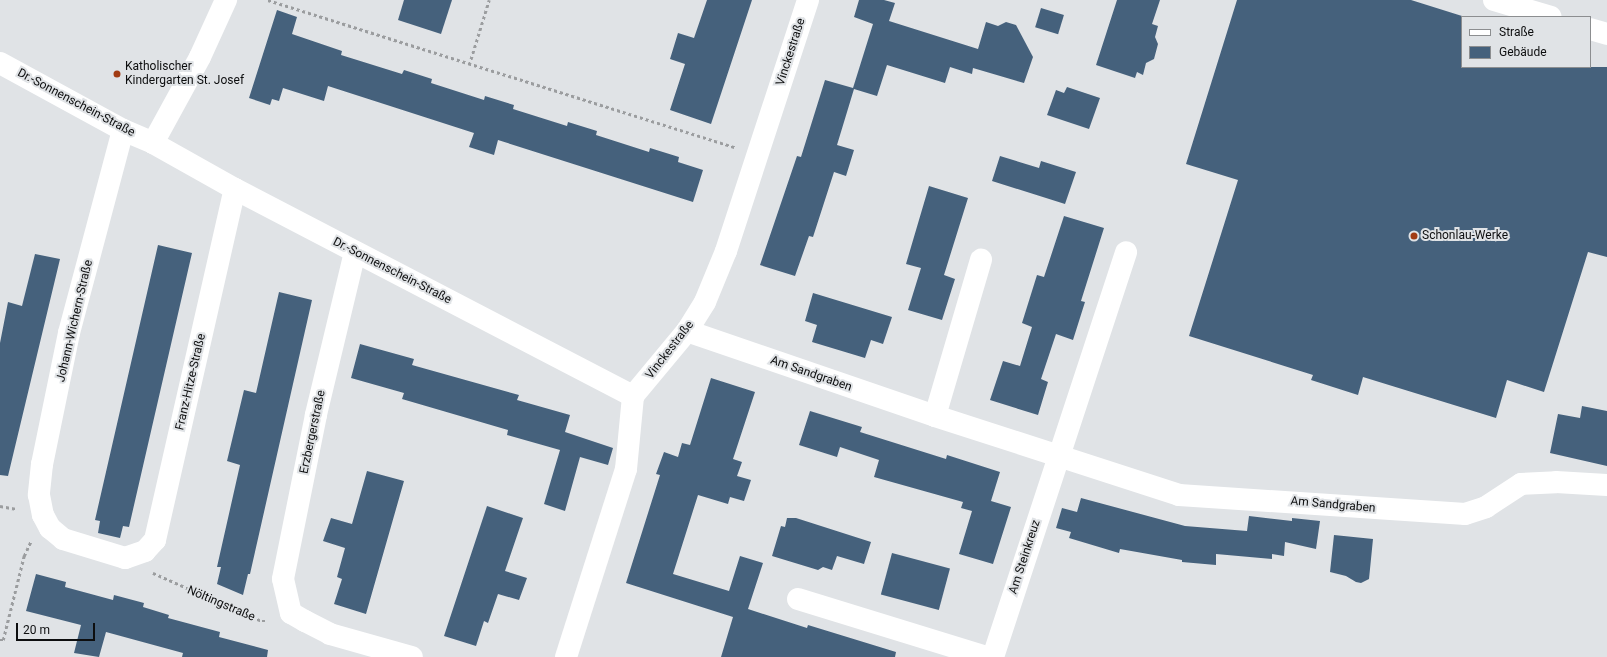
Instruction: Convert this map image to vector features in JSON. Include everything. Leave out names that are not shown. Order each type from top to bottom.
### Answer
[{"type":"street","points":[[153,142],[200,57],[226,0]]},
{"type":"street","name":"Vinckestraße","points":[[633,396],[687,331],[705,302],[726,251],[808,0]]},
{"type":"street","points":[[1494,0],[1547,16]]},
{"type":"street","points":[[1591,29],[1607,34]]},
{"type":"street","name":"Dr.-Sonnenschein-Straße","points":[[1,66],[123,130],[153,142],[235,189],[354,252],[633,396]]},
{"type":"street","name":"Johann-Wichern-Straße","points":[[42,515],[38,495],[42,464],[69,333],[123,130]]},
{"type":"street","name":"Franz-Hitze-Straße","points":[[125,558],[145,551],[155,540],[235,189]]},
{"type":"street","name":"Erzbergerstraße","points":[[291,613],[283,578],[316,415],[354,252]]},
{"type":"street","points":[[1057,456],[1126,252]]},
{"type":"street","points":[[935,416],[981,260]]},
{"type":"street","name":"Am Sandgraben","points":[[687,331],[935,416],[1179,495],[1236,497],[1465,514],[1486,506],[1521,484],[1556,482],[1607,485]]},
{"type":"street","points":[[566,657],[626,469],[633,396]]},
{"type":"street","name":"Am Steinkreuz","points":[[993,657],[1057,456]]},
{"type":"street","points":[[42,515],[50,528],[63,539],[125,558]]},
{"type":"street","points":[[798,599],[987,657]]},
{"type":"street","points":[[291,613],[330,634],[412,657]]},
{"type":"path","points":[[268,0],[469,65],[757,154]]},
{"type":"path","points":[[469,65],[489,0]]},
{"type":"path","points":[[0,640],[2,640],[24,556],[42,515]]},
{"type":"path","name":"Nöltingstraße","points":[[125,558],[172,584],[262,621],[278,620],[291,613]]},
{"type":"building","points":[[404,0],[452,0],[441,34],[398,20]]},
{"type":"building","points":[[707,0],[752,0],[711,124],[670,110],[685,64],[670,59],[678,33],[694,38]]},
{"type":"building","points":[[859,0],[884,0],[895,3],[889,21],[978,49],[986,22],[998,26],[1006,22],[1016,25],[1033,57],[1024,83],[973,68],[972,74],[950,67],[945,83],[887,65],[877,96],[854,89],[837,145],[854,150],[846,176],[834,172],[813,237],[809,236],[795,276],[760,265],[797,156],[801,157],[825,80],[853,88],[873,24],[854,17]]},
{"type":"building","points":[[1117,0],[1160,0],[1152,24],[1158,26],[1155,37],[1158,44],[1154,59],[1146,63],[1143,75],[1137,72],[1135,78],[1096,65]]},
{"type":"building","name":"Schonlau-Werke","points":[[1237,0],[1411,0],[1462,16],[1461,68],[1607,67],[1607,257],[1588,252],[1544,392],[1507,380],[1496,418],[1363,377],[1358,395],[1311,380],[1313,375],[1189,336],[1238,180],[1186,164]]},
{"type":"building","points":[[1041,8],[1064,15],[1058,34],[1035,27]]},
{"type":"building","points":[[277,10],[297,17],[292,34],[342,51],[341,55],[402,74],[404,70],[432,79],[431,83],[484,100],[485,96],[514,105],[513,109],[567,126],[568,122],[597,131],[596,135],[649,152],[650,148],[679,157],[678,162],[703,170],[693,202],[498,140],[494,155],[469,147],[474,133],[328,86],[324,101],[283,88],[279,101],[272,99],[270,105],[249,98]]},
{"type":"building","points":[[1067,87],[1100,98],[1089,129],[1047,115],[1056,90],[1064,93]]},
{"type":"building","points":[[1000,156],[1039,168],[1041,161],[1076,172],[1065,204],[992,181]]},
{"type":"building","points":[[929,186],[968,198],[944,275],[955,279],[942,320],[908,310],[921,268],[906,264]]},
{"type":"building","points":[[1064,216],[1104,228],[1081,301],[1085,302],[1073,340],[1056,334],[1041,379],[1048,382],[1038,415],[990,400],[1003,361],[1020,366],[1032,327],[1022,323],[1037,275],[1044,277]]},
{"type":"building","points":[[158,245],[192,253],[129,527],[123,526],[120,538],[98,533],[100,521],[95,520]]},
{"type":"building","points":[[35,254],[60,259],[8,476],[0,475],[0,343],[8,302],[22,306]]},
{"type":"building","points":[[279,292],[312,300],[250,574],[248,574],[243,595],[217,584],[221,567],[217,567],[240,465],[227,461],[244,390],[256,393]]},
{"type":"building","points":[[813,293],[892,317],[883,344],[871,340],[865,358],[812,342],[817,325],[805,321]]},
{"type":"building","points":[[360,344],[414,359],[412,365],[519,395],[517,400],[570,415],[565,432],[613,448],[608,465],[580,457],[565,511],[544,504],[560,450],[507,435],[508,430],[402,399],[404,393],[351,378]]},
{"type":"building","points":[[711,378],[755,392],[733,459],[742,462],[737,476],[751,480],[744,501],[730,497],[728,504],[698,495],[673,574],[729,591],[740,556],[763,563],[748,609],[807,628],[808,625],[896,652],[895,657],[721,657],[733,617],[626,583],[660,475],[656,474],[664,452],[678,457],[682,443],[690,445]]},
{"type":"building","points":[[1582,406],[1607,411],[1607,466],[1550,453],[1558,414],[1580,418]]},
{"type":"building","points":[[810,411],[862,427],[860,432],[946,459],[947,455],[1000,472],[991,501],[1011,507],[993,564],[959,554],[972,511],[961,508],[963,502],[874,477],[879,460],[840,447],[837,457],[799,445]]},
{"type":"building","points":[[367,471],[404,481],[366,614],[334,604],[342,579],[337,577],[345,548],[323,541],[331,518],[352,524]]},
{"type":"building","points":[[1081,498],[1185,526],[1247,531],[1249,516],[1292,521],[1292,518],[1320,521],[1316,549],[1285,542],[1284,556],[1272,554],[1272,559],[1216,554],[1216,565],[1182,562],[1182,560],[1120,549],[1119,553],[1069,538],[1071,532],[1056,528],[1062,508],[1077,512]]},
{"type":"building","points":[[487,506],[523,518],[505,571],[527,578],[519,600],[498,594],[488,623],[484,621],[476,646],[444,636]]},
{"type":"building","points":[[787,518],[796,518],[871,542],[864,564],[837,556],[832,570],[823,567],[818,570],[772,556],[781,526],[785,527]]},
{"type":"building","points":[[1334,535],[1373,539],[1369,579],[1361,583],[1356,582],[1346,576],[1330,572]]},
{"type":"building","points":[[892,553],[950,569],[939,610],[881,595]]},
{"type":"building","points":[[36,574],[66,582],[65,587],[113,600],[114,595],[144,603],[143,607],[169,615],[168,618],[220,632],[219,637],[268,650],[267,657],[182,657],[183,653],[106,632],[99,657],[74,653],[81,625],[26,611]]},
{"type":"place","name":"Katholischer Kindergarten St. Josef","points":[[117,74]]},
{"type":"place","name":"Schonlau-Werke","points":[[1414,236]]}]
